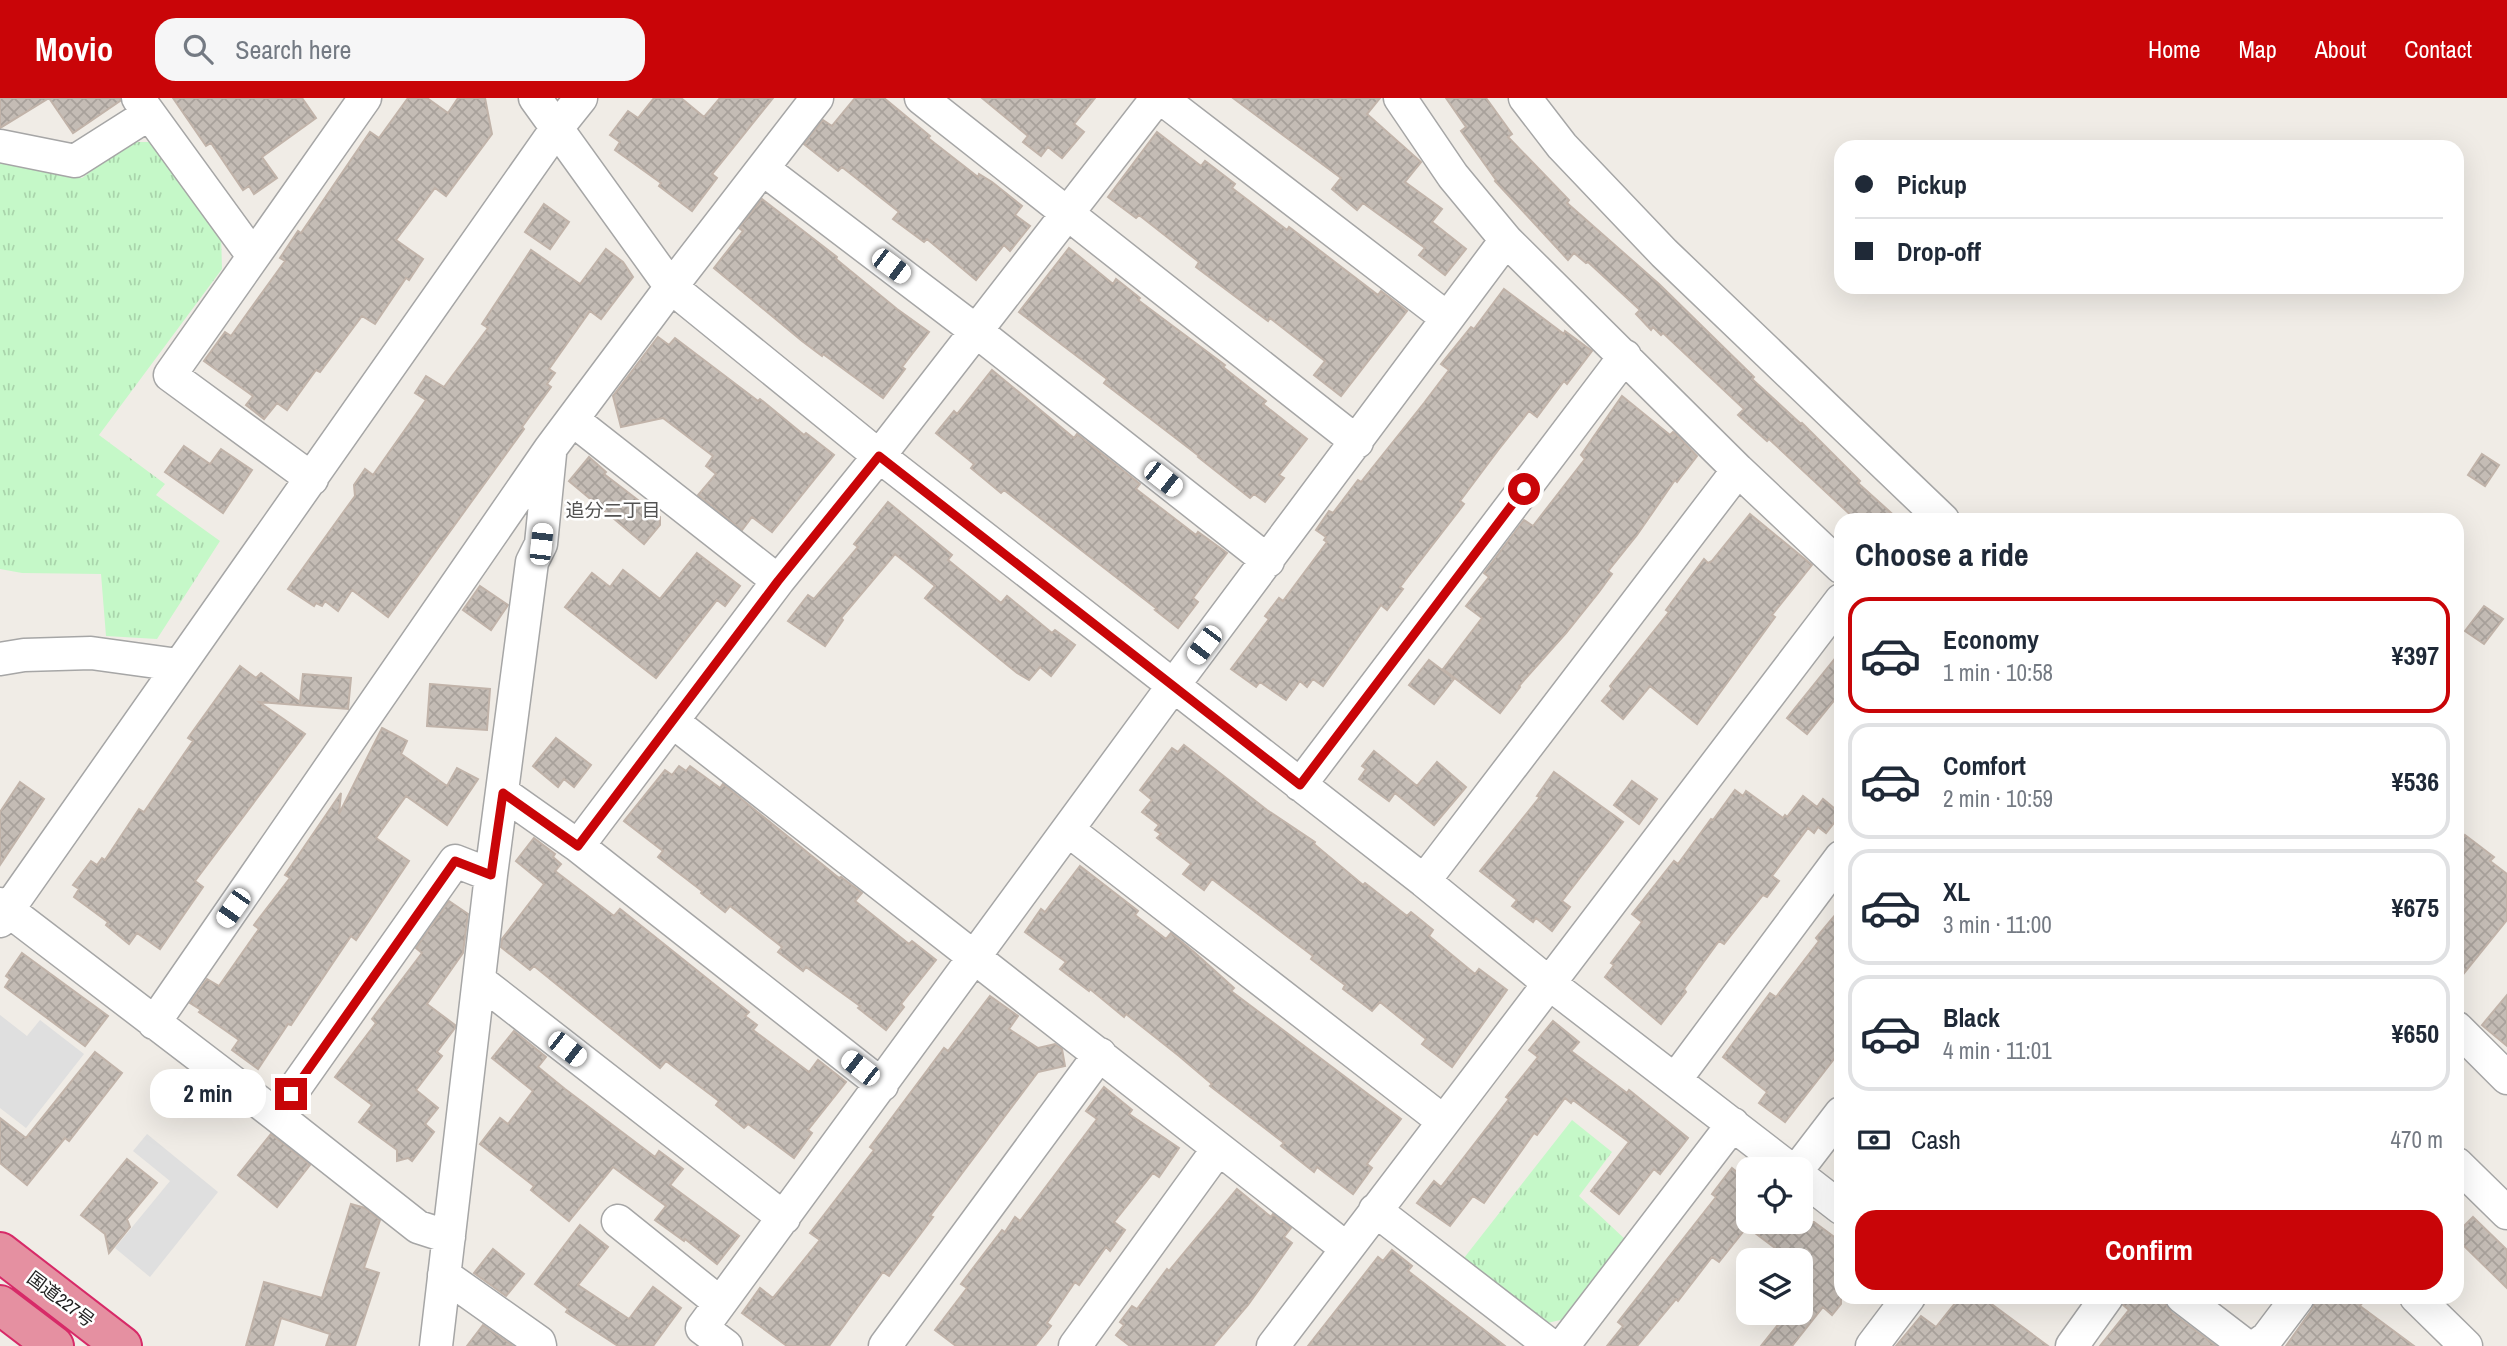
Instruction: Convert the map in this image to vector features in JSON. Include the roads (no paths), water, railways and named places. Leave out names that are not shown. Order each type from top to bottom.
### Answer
[{"type":"highway","name":"国道227号","points":[[0,1252],[122,1346]]},
{"type":"highway","points":[[0,1305],[54,1346]]},
{"type":"street","points":[[535,98],[671,288],[879,456],[1424,881],[1550,984],[1775,1157]]},
{"type":"street","points":[[449,1237],[418,1227],[276,1115],[3,912],[312,479],[557,128],[581,98]]},
{"type":"street","points":[[154,1023],[550,449],[817,98]]},
{"type":"street","points":[[921,98],[1357,442]]},
{"type":"street","points":[[578,846],[778,581],[1159,98],[1447,318]]},
{"type":"street","points":[[1400,98],[1453,176],[1506,240],[1738,470],[1834,560]]},
{"type":"street","points":[[1525,98],[1562,146],[1664,253],[1936,513]]},
{"type":"street","points":[[312,479],[170,375],[253,256],[350,105]]},
{"type":"street","points":[[0,146],[75,161],[143,106],[253,256]]},
{"type":"street","points":[[763,169],[976,331],[1268,561]]},
{"type":"street","points":[[726,1346],[702,1328],[1172,686],[1506,240]]},
{"type":"street","points":[[1300,785],[1625,356]]},
{"type":"street","points":[[573,420],[778,581]]},
{"type":"street","points":[[436,1346],[491,875],[531,562],[541,544],[550,449]]},
{"type":"street","points":[[1424,881],[1738,470]]},
{"type":"street","points":[[1273,1346],[1834,609]]},
{"type":"street","points":[[0,659],[24,655],[92,653],[178,665]]},
{"type":"street","points":[[672,721],[1346,1248]]},
{"type":"street","points":[[503,793],[578,846],[882,1085]]},
{"type":"street","points":[[1068,830],[1443,1121]]},
{"type":"street","points":[[276,1115],[455,861],[491,875]]},
{"type":"street","points":[[1675,1080],[1834,866]]},
{"type":"street","points":[[480,981],[784,1218]]},
{"type":"street","points":[[2464,1035],[2507,1079]]},
{"type":"street","points":[[885,1346],[1100,1054]]},
{"type":"street","points":[[1807,1157],[1834,1122]]},
{"type":"street","points":[[1563,1346],[1733,1124]]},
{"type":"street","points":[[1075,1346],[1218,1149]]},
{"type":"street","points":[[2464,1171],[2507,1213]]},
{"type":"street","points":[[1813,1187],[1834,1203]]},
{"type":"street","points":[[1375,1210],[1551,1346]]},
{"type":"street","points":[[618,1221],[720,1303]]},
{"type":"street","points":[[444,1275],[539,1342],[540,1346]]},
{"type":"street","points":[[1872,1346],[1904,1304]]},
{"type":"street","points":[[2072,1346],[2102,1304]]},
{"type":"street","points":[[2191,1304],[2246,1346]]},
{"type":"street","points":[[2256,1346],[2267,1338],[2293,1304]]},
{"type":"street","points":[[2423,1304],[2466,1346]]},
{"type":"district","name":"追分二丁目","points":[[613,510]]}]
